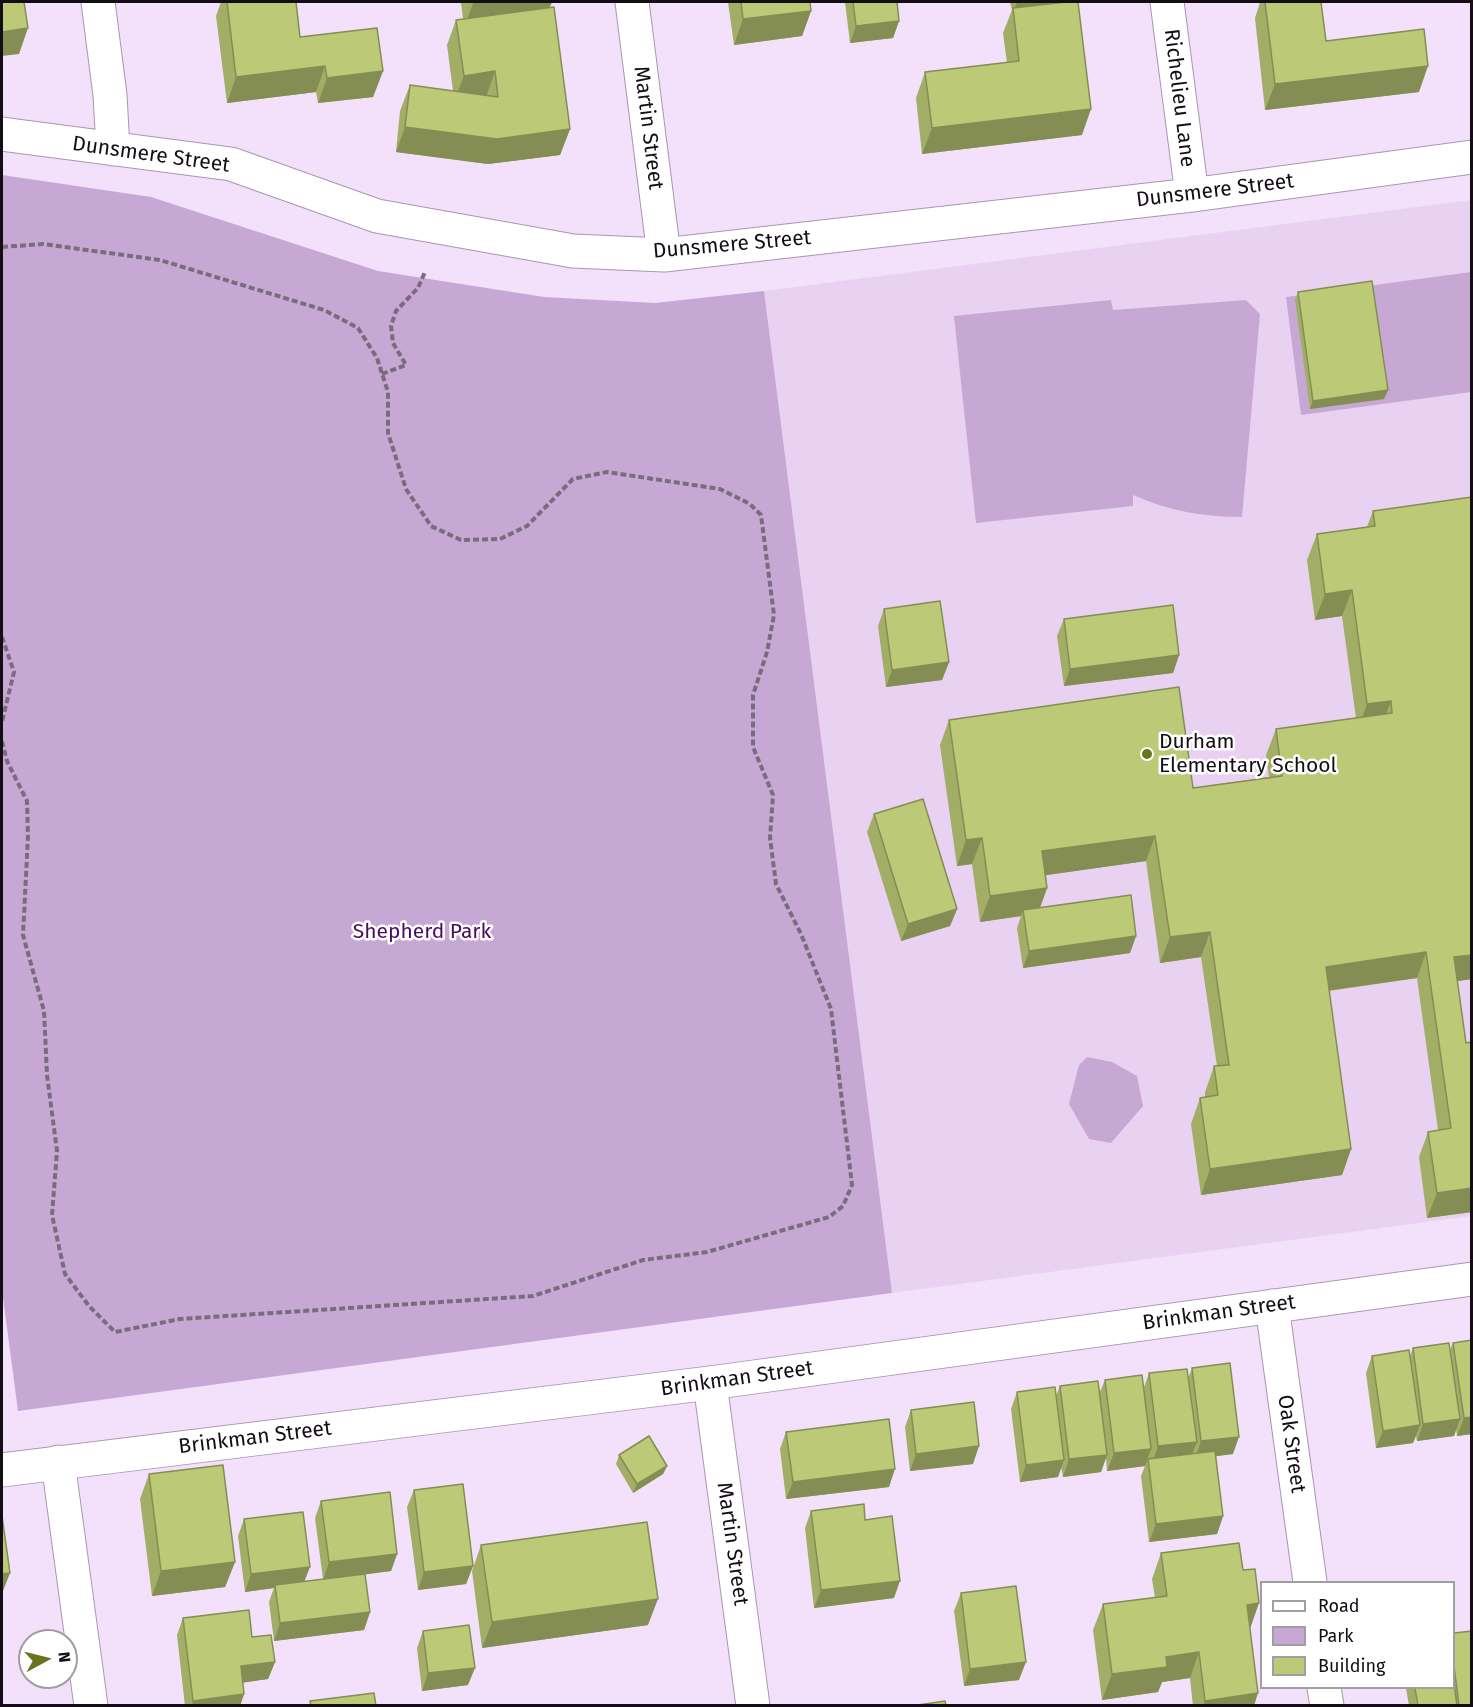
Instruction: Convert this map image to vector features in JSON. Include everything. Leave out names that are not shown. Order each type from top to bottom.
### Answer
[{"type":"street","points":[[98,2],[110,95],[113,148]]},
{"type":"street","name":"Martin Street","points":[[632,2],[664,255]]},
{"type":"street","name":"Richelieu Lane","points":[[1167,2],[1192,195]]},
{"type":"street","name":"Dunsmere Street","points":[[2,134],[231,164],[377,216],[573,251],[664,255],[1192,195],[1472,157]]},
{"type":"street","name":"Brinkman Street","points":[[2,1470],[711,1383],[1472,1279]]},
{"type":"street","name":"Oak Street","points":[[1272,1306],[1310,1581]]},
{"type":"street","name":"Martin Street","points":[[711,1383],[753,1706]]},
{"type":"street","points":[[58,1462],[91,1706]]},
{"type":"street","points":[[1324,1689],[1326,1706]]},
{"type":"path","points":[[2,247],[43,244],[160,260],[324,310],[358,328],[377,358],[388,392],[388,433],[406,489],[432,526],[460,540],[500,539],[527,526],[573,479],[607,472],[720,489],[750,504],[761,515],[774,615],[753,695],[753,747],[773,795],[770,838],[776,884],[801,934],[831,1009],[852,1185],[843,1206],[829,1217],[707,1252],[643,1260],[533,1296],[180,1319],[115,1332],[89,1306],[65,1274],[52,1215],[57,1151],[47,1075],[44,1011],[23,935],[28,836],[27,801],[7,761],[2,741]]},
{"type":"path","points":[[382,374],[406,365],[393,343],[391,326],[396,311],[418,288],[424,272]]},
{"type":"path","points":[[2,638],[14,672],[2,722]]},
{"type":"shaded area","name":"Durham Elementary School","points":[[1471,200],[1471,1216],[892,1293],[764,291]]},
{"type":"green space","name":"Shepherd Park","points":[[2,175],[151,197],[378,271],[544,297],[655,303],[764,291],[892,1293],[18,1411],[2,1290]]},
{"type":"green space","points":[[1471,272],[1471,392],[1301,415],[1286,297]]},
{"type":"green space","points":[[1111,300],[1113,310],[1246,300],[1260,314],[1242,517],[1186,512],[1133,495],[1133,506],[976,523],[954,316]]},
{"type":"green space","points":[[1087,1057],[1112,1062],[1137,1076],[1143,1106],[1111,1143],[1089,1139],[1069,1104],[1079,1065]]},
{"type":"building","points":[[2,2],[24,2],[28,28],[2,32]]},
{"type":"building","points":[[227,2],[296,2],[300,37],[377,28],[383,71],[327,78],[325,66],[236,77]]},
{"type":"building","points":[[741,2],[810,2],[811,11],[743,19]]},
{"type":"building","points":[[853,2],[897,2],[899,21],[856,26]]},
{"type":"building","points":[[1078,2],[1091,109],[932,128],[925,72],[1019,61],[1013,8]]},
{"type":"building","points":[[1265,2],[1321,2],[1326,41],[1424,29],[1428,66],[1275,84]]},
{"type":"building","points":[[554,7],[570,129],[497,139],[405,127],[410,85],[498,97],[495,71],[464,76],[456,20]]},
{"type":"building","points":[[1372,281],[1388,390],[1313,401],[1298,292]]},
{"type":"building","points":[[1472,497],[1472,955],[1454,957],[1466,1043],[1472,1042],[1472,1188],[1437,1193],[1428,1132],[1451,1128],[1426,952],[1326,967],[1351,1149],[1210,1169],[1200,1098],[1218,1095],[1214,1066],[1229,1065],[1210,932],[1170,937],[1155,836],[1042,851],[1047,888],[990,896],[982,838],[966,840],[949,720],[1179,687],[1193,788],[1282,776],[1276,729],[1392,713],[1391,701],[1367,704],[1352,590],[1325,594],[1317,534],[1375,526],[1373,511]]},
{"type":"building","points":[[940,601],[949,662],[892,670],[884,609]]},
{"type":"building","points":[[1173,605],[1179,655],[1070,669],[1064,619]]},
{"type":"building","points":[[923,799],[957,909],[908,924],[874,814]]},
{"type":"building","points":[[1131,895],[1136,936],[1029,951],[1023,910]]},
{"type":"building","points":[[1472,1340],[1472,1417],[1464,1418],[1453,1343]]},
{"type":"building","points":[[1449,1343],[1460,1419],[1423,1424],[1413,1348]]},
{"type":"building","points":[[1409,1350],[1420,1425],[1383,1431],[1372,1356]]},
{"type":"building","points":[[1230,1363],[1239,1437],[1201,1441],[1192,1368]]},
{"type":"building","points":[[1187,1369],[1197,1442],[1158,1446],[1149,1373]]},
{"type":"building","points":[[1142,1375],[1151,1449],[1114,1453],[1105,1380]]},
{"type":"building","points":[[1098,1381],[1107,1455],[1069,1459],[1060,1386]]},
{"type":"building","points":[[1055,1387],[1064,1460],[1026,1465],[1017,1392]]},
{"type":"building","points":[[974,1402],[979,1446],[916,1454],[911,1410]]},
{"type":"building","points":[[889,1419],[895,1469],[793,1482],[786,1432]]},
{"type":"building","points":[[649,1436],[667,1466],[637,1484],[619,1455]]},
{"type":"building","points":[[1215,1451],[1223,1516],[1156,1524],[1148,1459]]},
{"type":"building","points":[[223,1465],[235,1562],[161,1571],[149,1474]]},
{"type":"building","points":[[463,1484],[473,1566],[424,1572],[414,1490]]},
{"type":"building","points":[[390,1492],[397,1554],[329,1562],[321,1501]]},
{"type":"building","points":[[864,1504],[865,1520],[892,1516],[900,1581],[821,1590],[811,1511]]},
{"type":"building","points":[[303,1512],[310,1567],[251,1574],[244,1519]]},
{"type":"building","points":[[2,1516],[10,1573],[2,1574]]},
{"type":"building","points":[[647,1522],[658,1599],[492,1622],[481,1545]]},
{"type":"building","points":[[1239,1543],[1243,1570],[1255,1569],[1259,1603],[1247,1605],[1258,1693],[1205,1701],[1199,1652],[1166,1657],[1167,1667],[1112,1674],[1103,1604],[1167,1596],[1161,1553]]},
{"type":"building","points":[[365,1574],[370,1612],[280,1623],[275,1585]]},
{"type":"building","points":[[1016,1586],[1026,1662],[970,1669],[961,1593]]},
{"type":"building","points":[[249,1610],[252,1637],[271,1635],[275,1662],[241,1666],[244,1694],[193,1701],[183,1618]]},
{"type":"building","points":[[469,1625],[475,1668],[428,1673],[423,1631]]},
{"type":"building","points":[[1472,1631],[1472,1706],[1459,1706],[1455,1674],[1455,1633]]},
{"type":"building","points":[[1415,1689],[1455,1689],[1457,1706],[1418,1706]]},
{"type":"building","points":[[374,1693],[376,1706],[311,1706],[310,1701]]},
{"type":"building","points":[[945,1701],[946,1706],[911,1706]]},
{"type":"place","name":"Durham Elementary School","points":[[1147,754]]}]
